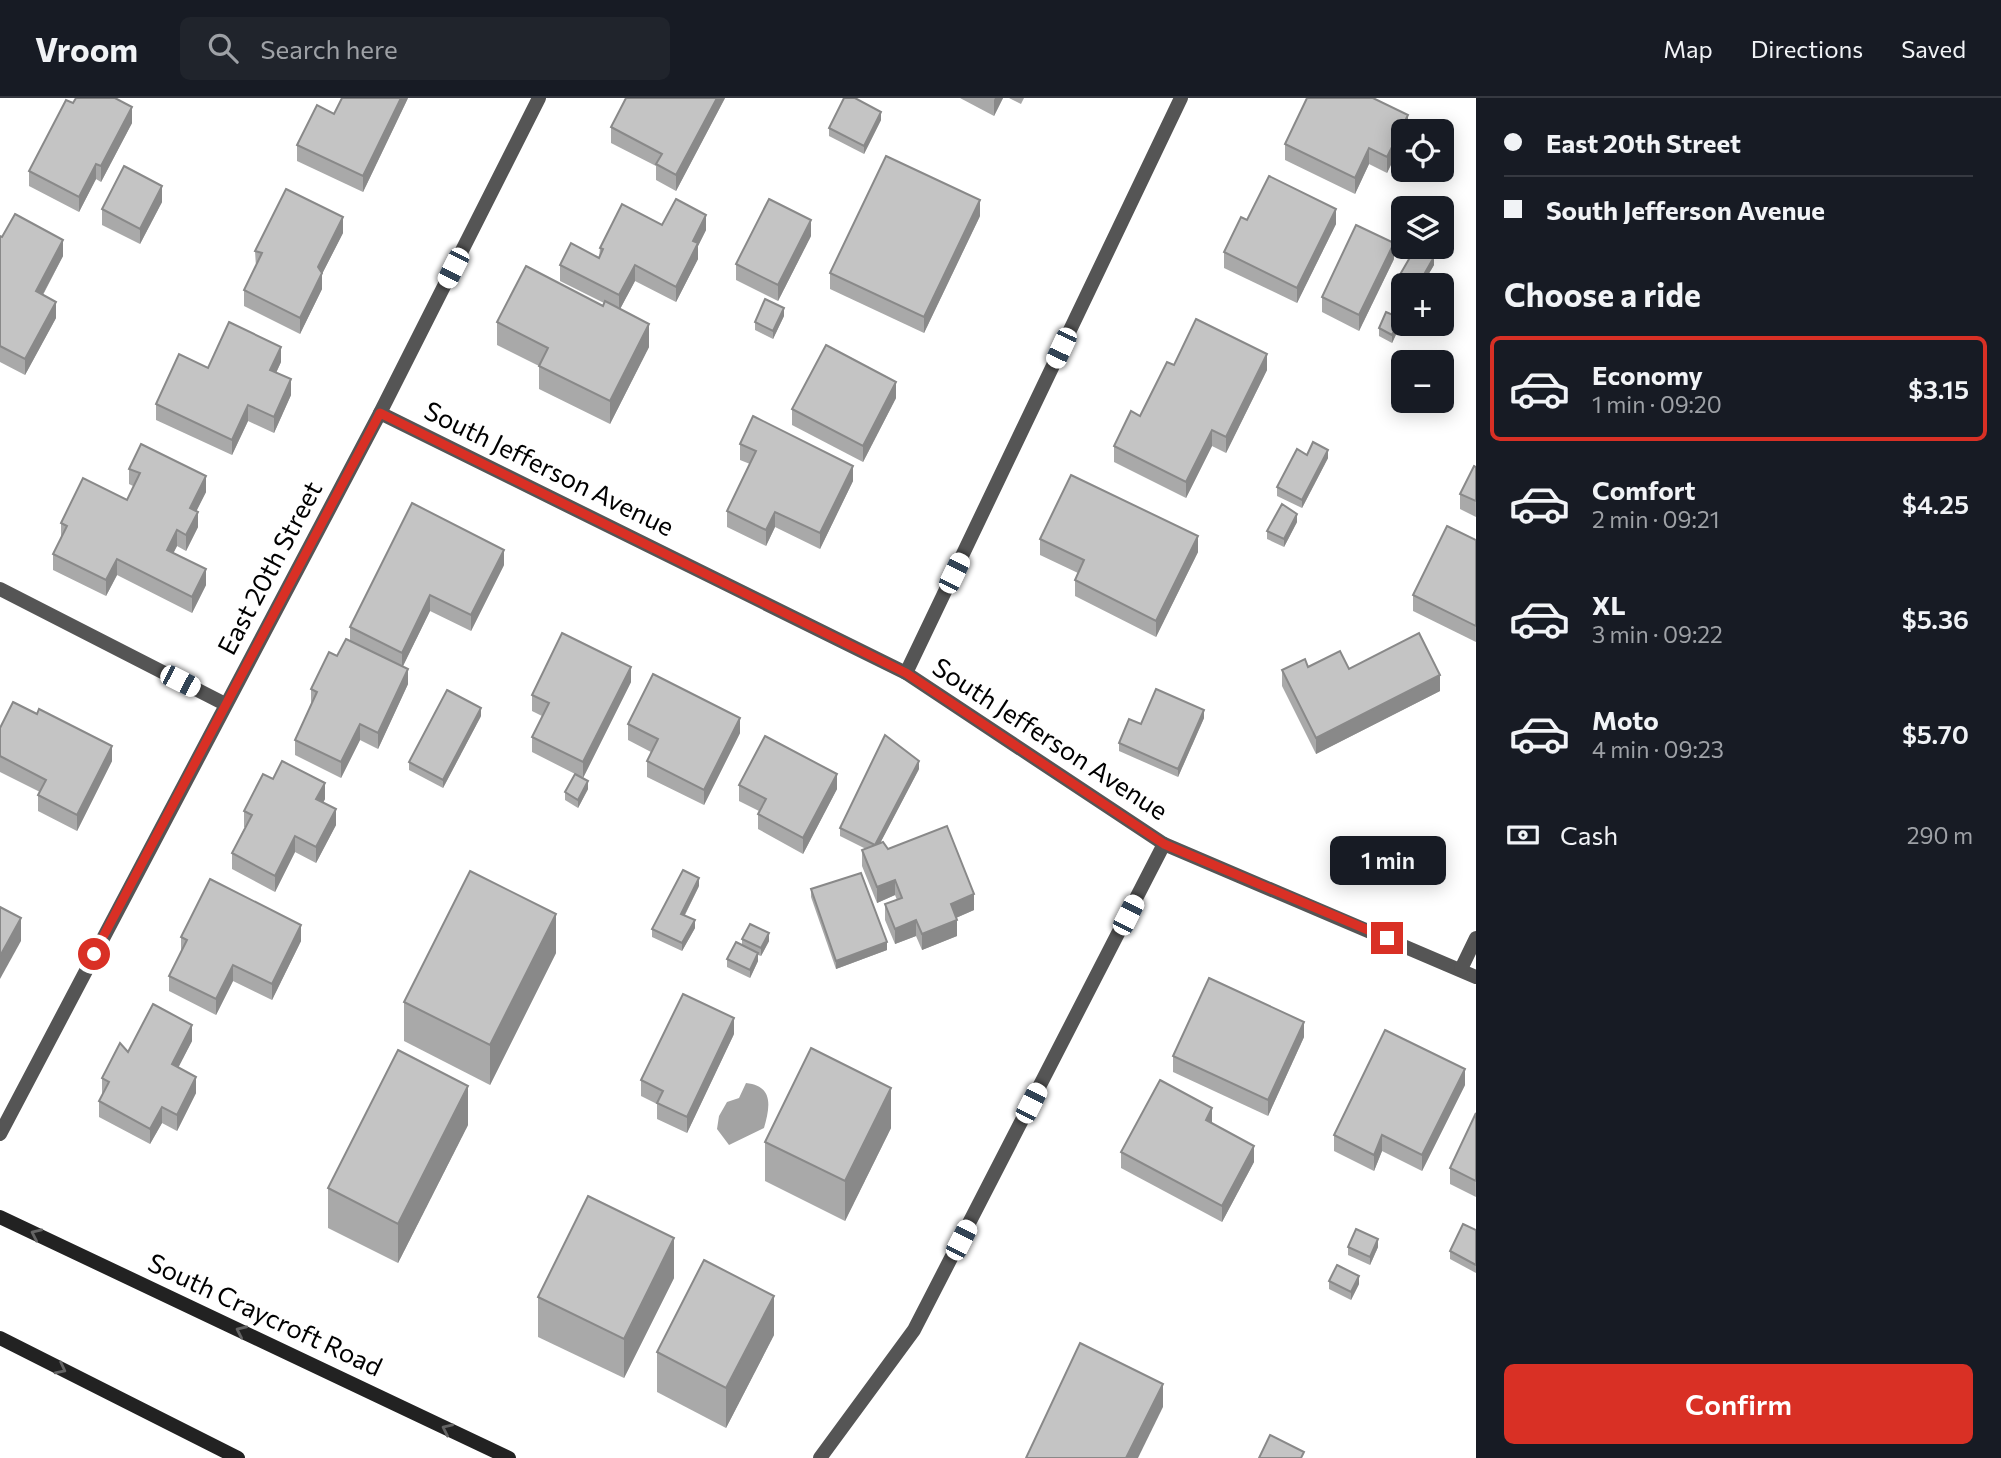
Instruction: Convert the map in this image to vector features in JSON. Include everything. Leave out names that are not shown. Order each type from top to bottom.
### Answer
[{"type":"main road","name":"South Craycroft Road","points":[[0,1217],[509,1458]]},
{"type":"main road","points":[[0,1338],[238,1458]]},
{"type":"street","name":"East 20th Street","points":[[1,1130],[380,413],[539,98]]},
{"type":"street","points":[[906,673],[1181,98]]},
{"type":"street","name":"South Jefferson Avenue","points":[[380,413],[906,673],[1164,844],[1476,977]]},
{"type":"street","points":[[0,589],[225,704]]},
{"type":"street","points":[[820,1458],[914,1331],[1164,844]]},
{"type":"street","points":[[1461,969],[1476,938]]},
{"type":"shaded area","points":[[746,1083],[761,1088],[766,1093],[768,1113],[764,1128],[729,1145],[717,1129],[719,1116],[727,1102],[739,1098]]},
{"type":"building","points":[[76,98],[115,98],[132,107],[101,166],[96,164],[79,197],[29,171],[66,100],[73,103]]},
{"type":"building","points":[[342,98],[401,98],[363,176],[297,145],[317,105],[334,114]]},
{"type":"building","points":[[626,98],[717,98],[676,175],[656,164],[662,154],[611,127]]},
{"type":"building","points":[[844,98],[855,98],[881,112],[864,146],[829,128]]},
{"type":"building","points":[[1307,98],[1373,98],[1408,115],[1406,119],[1391,119],[1391,149],[1387,157],[1369,148],[1355,178],[1285,144]]},
{"type":"building","points":[[886,156],[980,200],[924,317],[830,273]]},
{"type":"building","points":[[124,166],[162,186],[140,229],[102,209]]},
{"type":"building","points":[[1269,176],[1336,209],[1297,288],[1224,252],[1241,217],[1247,220]]},
{"type":"building","points":[[286,189],[343,217],[318,267],[322,273],[300,318],[244,290],[262,253],[255,251]]},
{"type":"building","points":[[676,199],[706,215],[693,241],[698,243],[676,287],[635,265],[619,295],[560,265],[571,243],[599,258],[603,249],[600,248],[622,204],[662,225]]},
{"type":"building","points":[[769,199],[811,220],[778,285],[736,264]]},
{"type":"building","points":[[15,214],[63,240],[36,291],[56,302],[25,359],[0,346],[0,236],[2,237]]},
{"type":"building","points":[[1356,225],[1391,242],[1391,249],[1359,315],[1322,297]]},
{"type":"building","points":[[1409,259],[1433,259],[1425,273],[1401,273]]},
{"type":"building","points":[[526,266],[603,306],[605,301],[649,324],[610,401],[539,366],[548,348],[497,322]]},
{"type":"building","points":[[765,299],[784,308],[773,331],[755,322]]},
{"type":"building","points":[[1386,312],[1391,314],[1391,334],[1379,328]]},
{"type":"building","points":[[1196,319],[1267,354],[1226,437],[1212,430],[1186,482],[1114,446],[1131,411],[1140,416],[1167,362],[1174,365]]},
{"type":"building","points":[[229,322],[281,347],[270,370],[291,379],[274,417],[248,405],[232,440],[156,404],[179,354],[208,368]]},
{"type":"building","points":[[826,345],[896,382],[863,446],[792,409]]},
{"type":"building","points":[[753,416],[853,466],[820,533],[775,512],[766,530],[727,511],[756,451],[740,444]]},
{"type":"building","points":[[1313,442],[1328,450],[1302,500],[1277,487],[1297,449],[1307,455]]},
{"type":"building","points":[[141,444],[206,476],[190,508],[198,512],[186,535],[177,530],[167,550],[206,569],[192,597],[117,559],[106,580],[53,554],[67,526],[61,523],[83,478],[127,500],[140,473],[129,469]]},
{"type":"building","points":[[1474,466],[1476,467],[1476,501],[1460,494]]},
{"type":"building","points":[[1071,475],[1198,536],[1156,621],[1075,580],[1084,560],[1040,539]]},
{"type":"building","points":[[412,503],[504,550],[471,615],[430,595],[402,653],[350,627]]},
{"type":"building","points":[[1282,504],[1297,514],[1284,539],[1267,531]]},
{"type":"building","points":[[1447,526],[1476,540],[1476,626],[1413,595]]},
{"type":"building","points":[[562,633],[631,667],[583,762],[532,737],[549,703],[532,695]]},
{"type":"building","points":[[1419,633],[1440,675],[1316,738],[1282,670],[1305,659],[1308,667],[1340,651],[1349,669]]},
{"type":"building","points":[[346,639],[408,669],[378,733],[360,724],[341,762],[295,740],[317,692],[311,689],[329,652],[337,656]]},
{"type":"building","points":[[653,674],[740,718],[704,790],[647,761],[658,739],[628,724]]},
{"type":"building","points":[[1156,689],[1204,710],[1178,769],[1119,743],[1129,719],[1141,724]]},
{"type":"building","points":[[447,690],[481,708],[443,780],[409,762]]},
{"type":"building","points":[[13,702],[37,714],[39,709],[112,746],[77,815],[38,795],[46,780],[0,756],[0,728]]},
{"type":"building","points":[[885,735],[919,761],[875,845],[840,828]]},
{"type":"building","points":[[765,736],[837,774],[803,838],[758,814],[766,799],[739,785]]},
{"type":"building","points":[[282,761],[325,783],[316,799],[336,809],[316,847],[295,836],[275,876],[232,853],[252,815],[244,811],[263,774],[273,779]]},
{"type":"building","points":[[575,774],[588,781],[578,800],[565,792]]},
{"type":"building","points":[[947,826],[974,894],[951,904],[957,920],[922,934],[916,920],[895,929],[885,904],[902,898],[895,880],[877,887],[862,850],[883,842],[888,849]]},
{"type":"building","points":[[683,870],[699,878],[681,914],[695,920],[682,943],[652,929]]},
{"type":"building","points":[[470,871],[556,914],[490,1045],[404,1002]]},
{"type":"building","points":[[861,873],[887,942],[836,961],[811,889]]},
{"type":"building","points":[[210,879],[301,925],[272,984],[233,965],[216,999],[169,976],[187,940],[181,937]]},
{"type":"building","points":[[0,907],[21,918],[0,956]]},
{"type":"building","points":[[750,924],[769,933],[761,948],[742,939]]},
{"type":"building","points":[[736,942],[758,953],[750,970],[727,959]]},
{"type":"building","points":[[1209,978],[1304,1022],[1268,1100],[1173,1056]]},
{"type":"building","points":[[683,994],[734,1018],[687,1117],[657,1103],[663,1091],[641,1080]]},
{"type":"building","points":[[153,1004],[192,1025],[172,1064],[196,1077],[177,1115],[162,1107],[150,1129],[99,1101],[109,1082],[102,1078],[120,1043],[128,1052]]},
{"type":"building","points":[[1385,1030],[1465,1069],[1422,1155],[1382,1135],[1374,1155],[1334,1135]]},
{"type":"building","points":[[811,1048],[891,1088],[845,1181],[765,1142]]},
{"type":"building","points":[[398,1050],[468,1086],[398,1224],[328,1188]]},
{"type":"building","points":[[1160,1080],[1212,1108],[1206,1120],[1254,1146],[1222,1206],[1121,1152]]},
{"type":"building","points":[[1476,1113],[1476,1181],[1450,1168]]},
{"type":"building","points":[[588,1196],[674,1238],[624,1339],[538,1297]]},
{"type":"building","points":[[1463,1224],[1476,1230],[1476,1265],[1450,1251]]},
{"type":"building","points":[[1356,1229],[1378,1239],[1370,1257],[1348,1247]]},
{"type":"building","points":[[704,1260],[774,1296],[726,1388],[657,1352]]},
{"type":"building","points":[[1337,1265],[1359,1276],[1351,1292],[1329,1281]]},
{"type":"building","points":[[1080,1343],[1163,1384],[1126,1458],[1026,1458]]},
{"type":"building","points":[[1270,1435],[1304,1452],[1301,1458],[1259,1458]]},
{"type":"route","points":[[94,954],[380,413],[906,673],[1164,844],[1387,938]]}]
